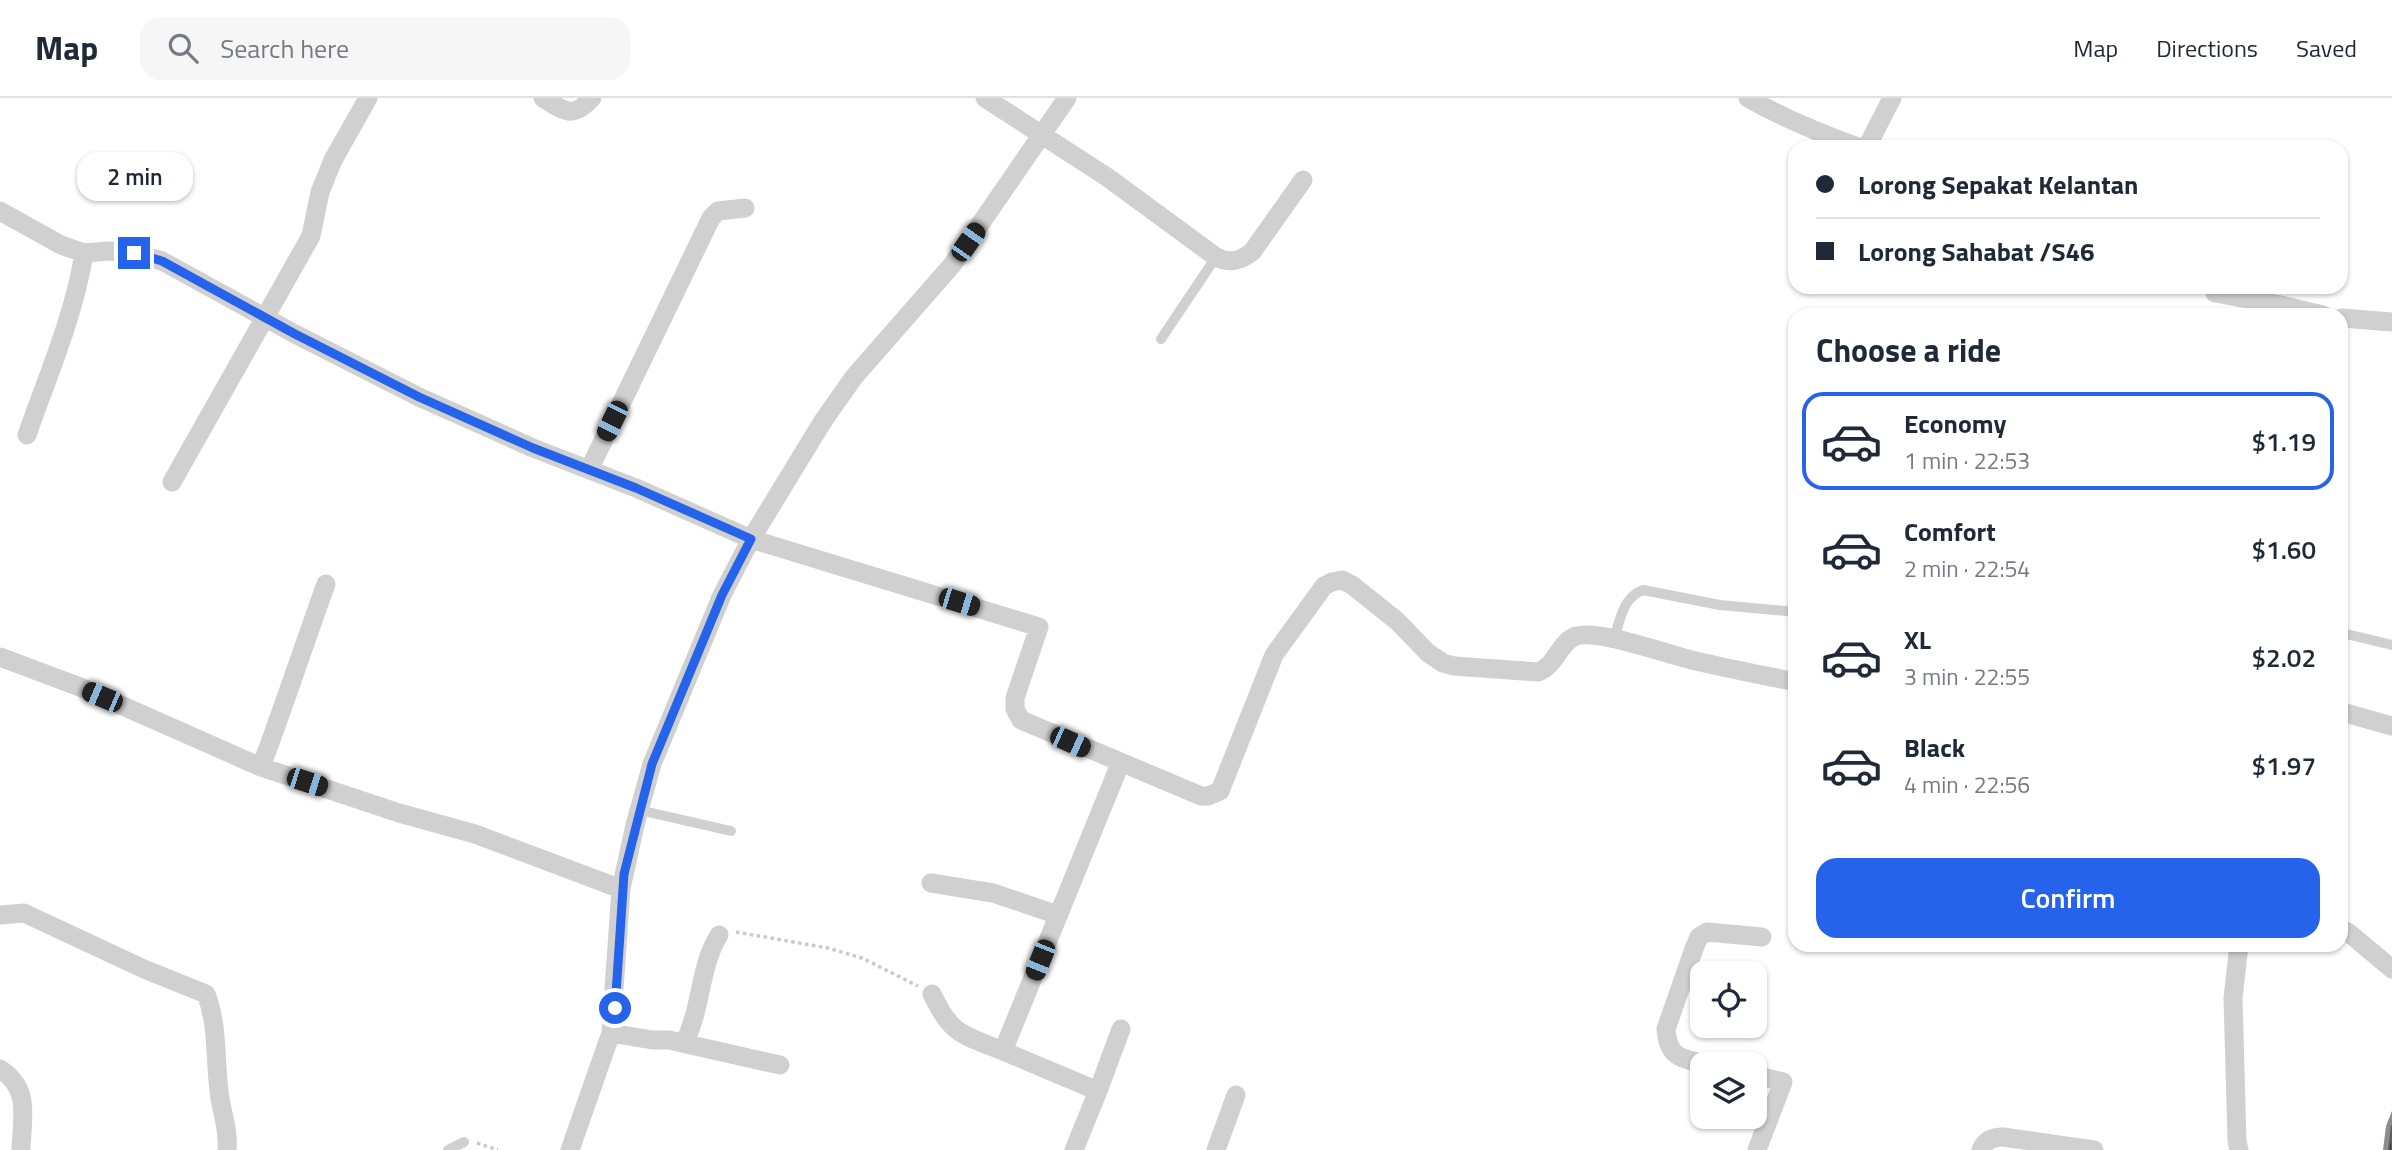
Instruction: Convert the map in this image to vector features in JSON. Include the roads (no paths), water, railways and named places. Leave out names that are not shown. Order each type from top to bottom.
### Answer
[{"type":"street","points":[[172,482],[311,236],[320,192],[333,160],[368,98]]},
{"type":"street","points":[[543,98],[570,112],[582,109],[592,98]]},
{"type":"street","points":[[985,98],[1042,133],[1158,212],[1216,257],[1226,261],[1242,260],[1252,252],[1303,180]]},
{"type":"street","points":[[570,1150],[611,1033],[621,889],[639,810],[652,764],[722,595],[751,539],[823,421],[854,377],[952,265],[1067,98]]},
{"type":"street","points":[[1748,98],[1783,117],[1840,140]]},
{"type":"street","points":[[1871,140],[1892,98]]},
{"type":"street","points":[[589,470],[711,218],[718,211],[745,208]]},
{"type":"street","points":[[0,211],[61,245],[84,253],[134,253],[162,261],[419,397],[751,539],[1039,626],[1015,698],[1015,709],[1021,720],[1120,764],[1199,795],[1208,796],[1220,790],[1274,655],[1324,586],[1342,580],[1397,621],[1428,653],[1443,663],[1454,666],[1538,672],[1547,668],[1566,643],[1574,637],[1584,635],[1614,639],[1695,661],[1788,680]]},
{"type":"street","points":[[27,435],[79,287],[84,253]]},
{"type":"street","points":[[2221,294],[2296,308]]},
{"type":"street","points":[[2348,318],[2392,322]]},
{"type":"street","points":[[261,767],[288,698],[299,657],[326,583]]},
{"type":"street","points":[[0,657],[80,687],[261,767],[398,813],[475,834],[621,889]]},
{"type":"street","points":[[2348,714],[2392,726]]},
{"type":"street","points":[[1003,1051],[1120,764]]},
{"type":"street","points":[[931,883],[993,892],[1058,915]]},
{"type":"street","points":[[0,915],[24,913],[144,969],[206,994],[211,1008],[219,1093],[228,1136],[227,1150]]},
{"type":"street","points":[[1690,1061],[1671,1052],[1665,1029],[1699,937],[1707,932],[1762,937]]},
{"type":"street","points":[[2348,932],[2392,969]]},
{"type":"street","points":[[684,1043],[693,1025],[711,947],[719,935]]},
{"type":"street","points":[[2238,952],[2233,998],[2239,1150]]},
{"type":"street","points":[[932,994],[946,1022],[957,1032],[1098,1091]]},
{"type":"street","points":[[1074,1150],[1121,1029]]},
{"type":"street","points":[[611,1033],[684,1043],[780,1065]]},
{"type":"street","points":[[0,1069],[16,1081],[23,1099],[22,1150]]},
{"type":"street","points":[[1767,1078],[1783,1082],[1767,1122]]},
{"type":"street","points":[[1216,1150],[1236,1095]]},
{"type":"street","points":[[1756,1150],[1764,1129]]},
{"type":"street","points":[[1981,1150],[1987,1142],[2004,1137],[2094,1150]]},
{"type":"lane","points":[[1161,339],[1216,257]]},
{"type":"lane","points":[[1614,639],[1627,600],[1643,590],[1720,605],[1788,611]]},
{"type":"lane","points":[[2348,634],[2392,645]]},
{"type":"lane","points":[[639,810],[731,831]]},
{"type":"lane","points":[[448,1150],[464,1142]]}]
